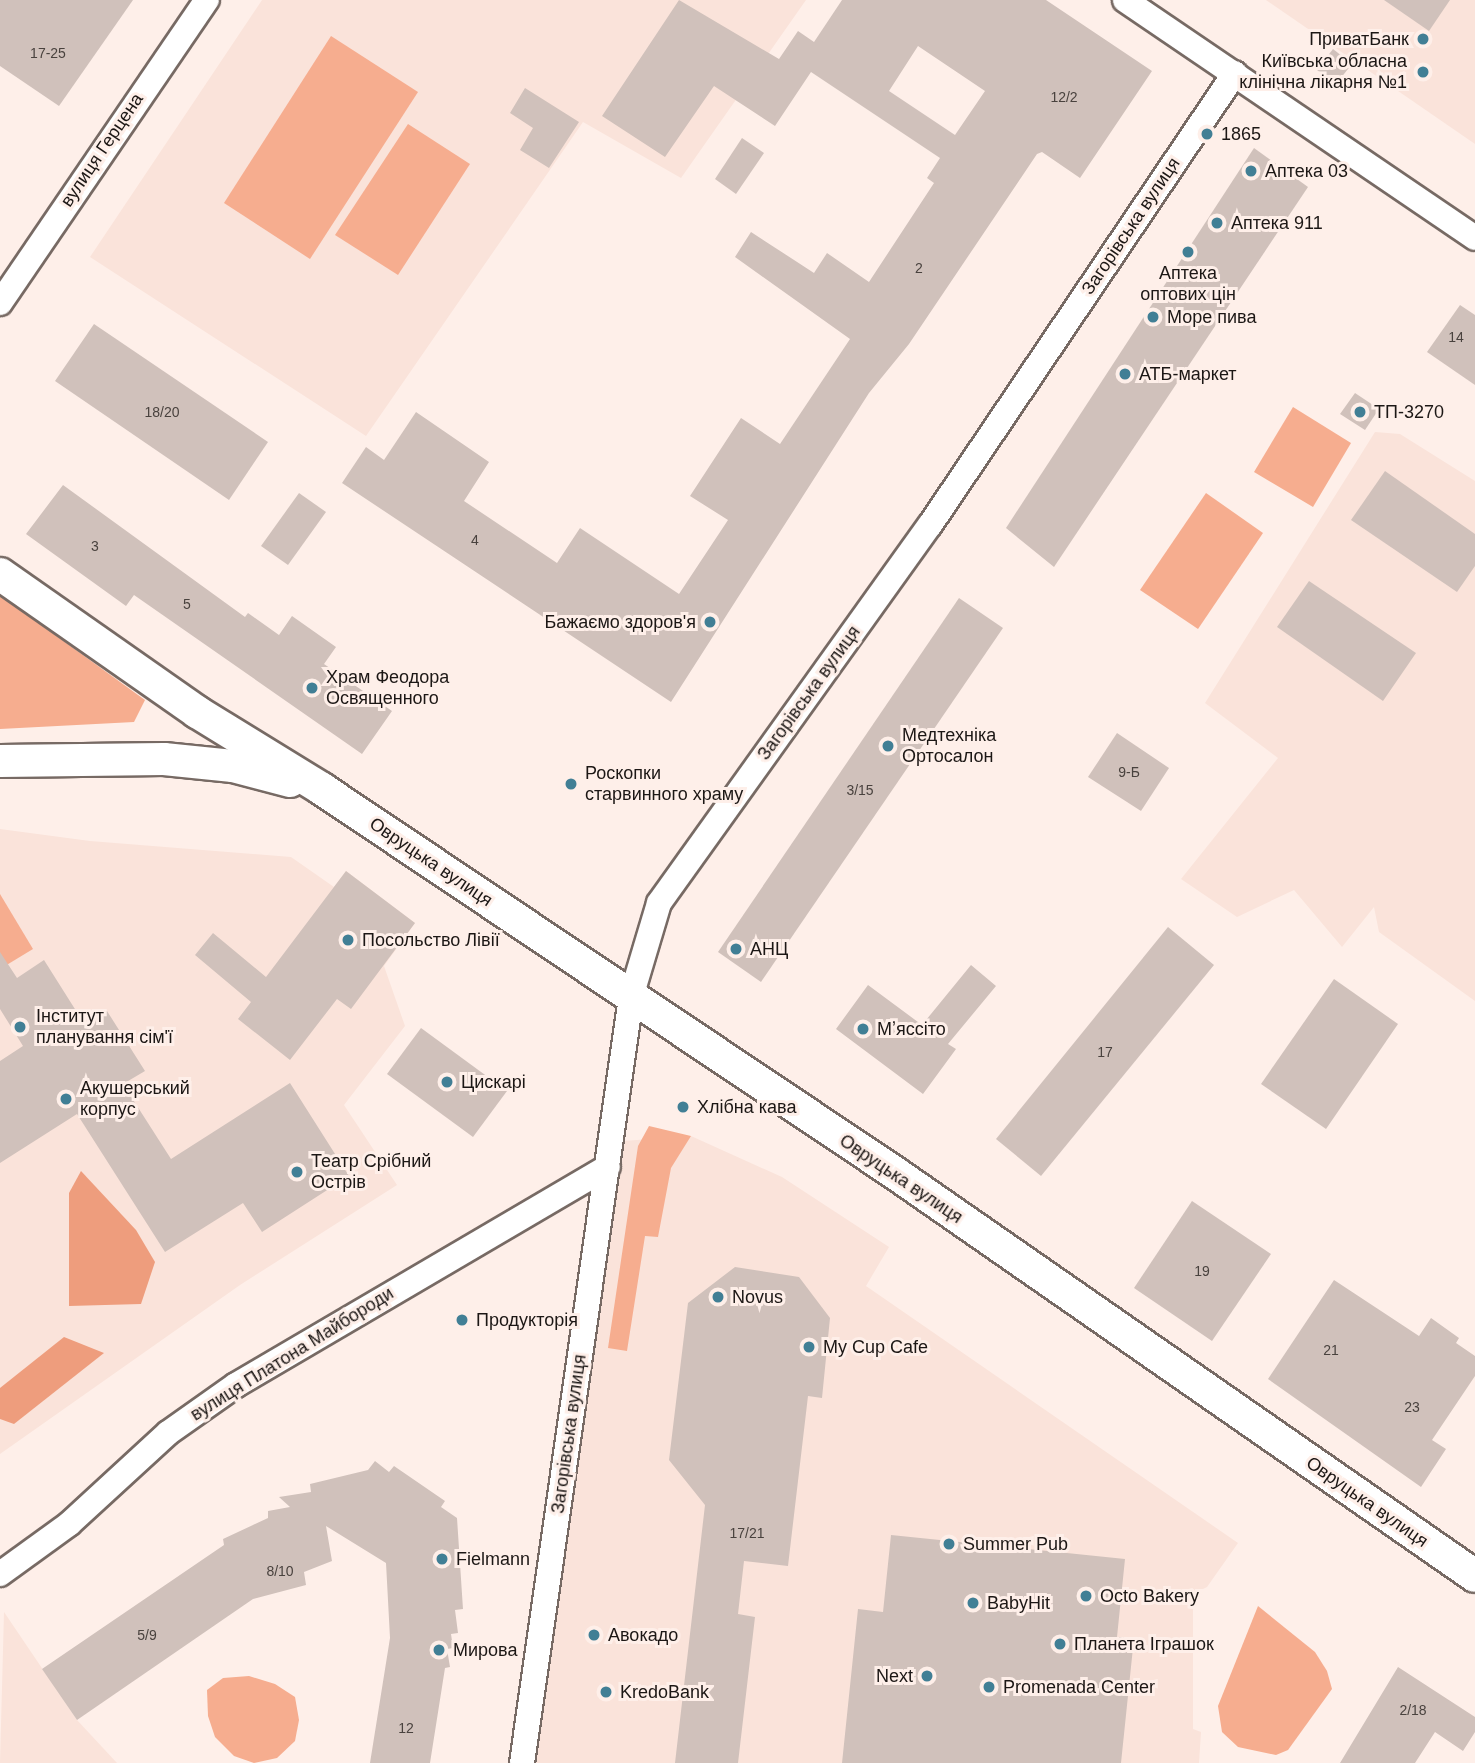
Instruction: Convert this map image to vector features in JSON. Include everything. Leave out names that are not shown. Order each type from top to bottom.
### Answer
[{"type":"street","name":"вулиця Герцена","points":[[0,303],[206,0]]},
{"type":"street","points":[[1125,0],[1475,239]]},
{"type":"street","name":"Загорівська вулиця","points":[[522,1763],[631,997],[659,903],[930,525],[1235,74]]},
{"type":"street","name":"Овруцька вулиця","points":[[0,574],[197,712],[322,789],[906,1181],[1475,1576]]},
{"type":"street","name":"Овруцька вулиця","points":[[0,761],[164,759],[233,766],[322,789]]},
{"type":"street","name":"вулиця Платона Майбороди","points":[[0,1574],[69,1524],[168,1433],[236,1385],[608,1167]]},
{"type":"shaded area","points":[[262,0],[806,0],[681,178],[583,122],[366,436],[90,257]]},
{"type":"shaded area","name":"Київська обласна клінічна лікарня №1","points":[[1266,0],[1475,0],[1475,144]]},
{"type":"shaded area","points":[[331,36],[418,92],[310,259],[224,203]]},
{"type":"shaded area","points":[[408,124],[470,164],[398,275],[335,235]]},
{"type":"shaded area","points":[[1293,407],[1351,443],[1313,507],[1254,472]]},
{"type":"shaded area","points":[[1375,432],[1400,434],[1475,481],[1475,1001],[1379,932],[1374,907],[1342,947],[1294,890],[1237,917],[1181,879],[1278,758],[1205,703]]},
{"type":"shaded area","points":[[1206,493],[1263,533],[1198,629],[1140,590]]},
{"type":"shaded area","points":[[0,595],[145,700],[134,722],[0,729]]},
{"type":"shaded area","points":[[0,829],[90,841],[291,857],[334,887],[346,871],[415,923],[384,966],[405,1026],[344,1105],[397,1185],[240,1285],[0,1454]]},
{"type":"shaded area","points":[[0,894],[33,949],[0,969]]},
{"type":"shaded area","points":[[649,1126],[691,1136],[671,1168],[658,1237],[645,1236],[627,1351],[608,1348],[638,1146]]},
{"type":"shaded area","points":[[691,1136],[782,1177],[889,1247],[866,1286],[1238,1543],[1207,1587],[1193,1594],[1193,1729],[1201,1732],[1199,1763],[531,1763],[623,1141]]},
{"type":"shaded area","points":[[81,1171],[136,1230],[155,1262],[141,1304],[69,1306],[69,1193]]},
{"type":"shaded area","points":[[64,1337],[104,1353],[14,1424],[0,1419],[0,1388]]},
{"type":"shaded area","points":[[1258,1606],[1315,1652],[1327,1671],[1332,1689],[1288,1750],[1276,1755],[1238,1747],[1222,1732],[1218,1706]]},
{"type":"shaded area","points":[[4,1612],[77,1720],[117,1763],[0,1763]]},
{"type":"shaded area","points":[[249,1676],[275,1684],[295,1697],[299,1720],[295,1741],[277,1758],[254,1763],[234,1756],[215,1737],[208,1716],[207,1690],[223,1678]]},
{"type":"building","points":[[0,0],[133,0],[59,106],[0,66]]},
{"type":"building","points":[[679,0],[779,59],[798,31],[814,42],[842,0],[1046,0],[1152,71],[1080,178],[1042,152],[1037,154],[909,344],[869,393],[671,702],[342,483],[366,447],[384,460],[416,412],[489,462],[464,501],[557,563],[580,528],[679,594],[728,520],[690,496],[741,418],[780,444],[850,339],[735,257],[751,232],[814,273],[827,253],[869,282],[934,183],[927,178],[940,158],[811,72],[775,126],[714,86],[665,157],[602,116]],"holes":[[[918,46],[985,91],[955,135],[889,91]]]},
{"type":"building","points":[[1384,0],[1450,0],[1429,31]]},
{"type":"building","points":[[1333,49],[1352,64],[1336,84],[1317,70]]},
{"type":"building","points":[[525,88],[579,122],[549,168],[520,150],[533,128],[510,113]]},
{"type":"building","points":[[742,138],[764,153],[736,194],[715,179]]},
{"type":"building","points":[[1254,148],[1308,187],[1054,567],[1006,528]]},
{"type":"building","points":[[1460,305],[1475,315],[1475,385],[1427,352]]},
{"type":"building","points":[[94,324],[268,442],[229,500],[55,381]]},
{"type":"building","name":"ТП-3270","points":[[1355,393],[1379,409],[1365,430],[1340,414]]},
{"type":"building","points":[[1385,471],[1475,534],[1475,566],[1457,592],[1351,520]]},
{"type":"building","points":[[63,485],[245,617],[248,613],[279,635],[292,616],[336,647],[324,664],[392,711],[362,754],[134,595],[126,606],[26,534]]},
{"type":"building","points":[[299,493],[326,512],[288,565],[261,546]]},
{"type":"building","points":[[1309,581],[1416,653],[1383,701],[1277,627]]},
{"type":"building","points":[[959,598],[1003,628],[761,982],[718,952]]},
{"type":"building","points":[[1117,733],[1169,768],[1141,811],[1088,777]]},
{"type":"building","points":[[346,871],[415,923],[351,1009],[337,999],[290,1060],[238,1019],[251,1002],[195,955],[213,933],[266,977]]},
{"type":"building","points":[[1168,927],[1214,965],[1041,1176],[996,1139]]},
{"type":"building","name":"Акушерський корпус","points":[[0,952],[17,978],[44,960],[85,1025],[107,1011],[145,1071],[123,1084],[171,1159],[290,1083],[349,1176],[262,1232],[243,1203],[165,1252],[77,1114],[0,1163],[0,1061],[23,1046],[0,1009]]},
{"type":"building","points":[[971,965],[996,986],[948,1044],[956,1049],[923,1094],[836,1029],[868,985],[922,1025]]},
{"type":"building","points":[[1334,979],[1398,1024],[1326,1129],[1261,1084]]},
{"type":"building","name":"Цискарі","points":[[421,1028],[507,1091],[473,1137],[387,1074]]},
{"type":"building","points":[[1192,1201],[1271,1254],[1212,1341],[1134,1288]]},
{"type":"building","points":[[735,1267],[799,1277],[830,1318],[822,1398],[808,1396],[788,1566],[744,1561],[738,1614],[755,1617],[738,1763],[675,1763],[705,1505],[669,1460],[688,1303]]},
{"type":"building","points":[[1334,1280],[1419,1336],[1431,1318],[1459,1338],[1456,1343],[1475,1356],[1475,1376],[1432,1440],[1446,1449],[1421,1487],[1268,1379]]},
{"type":"building","points":[[375,1461],[389,1472],[394,1466],[445,1501],[441,1507],[457,1518],[463,1609],[455,1610],[458,1633],[451,1634],[453,1648],[447,1649],[450,1667],[445,1668],[430,1763],[370,1763],[390,1638],[386,1563],[326,1526],[332,1561],[304,1572],[306,1585],[253,1599],[77,1720],[42,1669],[224,1545],[223,1539],[268,1518],[268,1511],[290,1507],[279,1497],[311,1492],[310,1484],[368,1470]]},
{"type":"building","name":"Promenada Center","points":[[891,1535],[1125,1559],[1117,1637],[1134,1638],[1121,1763],[842,1763],[858,1609],[883,1612]]},
{"type":"building","points":[[1398,1667],[1475,1717],[1475,1732],[1463,1751],[1435,1732],[1415,1763],[1340,1763]]},
{"type":"place","name":"ПриватБанк","points":[[1423,39]]},
{"type":"place","name":"Київська обласна клінічна лікарня №1","points":[[1423,72]]},
{"type":"place","name":"1865","points":[[1207,134]]},
{"type":"place","name":"Аптека 03","points":[[1251,171]]},
{"type":"place","name":"Аптека 911","points":[[1217,223]]},
{"type":"place","name":"Аптека оптових цін","points":[[1188,252]]},
{"type":"place","name":"Море пива","points":[[1153,317]]},
{"type":"place","name":"АТБ-маркет","points":[[1125,374]]},
{"type":"place","name":"ТП-3270","points":[[1360,412]]},
{"type":"place","name":"Бажаємо здоров'я","points":[[710,622]]},
{"type":"place","name":"Храм Феодора Освященного","points":[[312,688]]},
{"type":"place","name":"Медтехніка Ортосалон","points":[[888,746]]},
{"type":"place","name":"Роскопки старвинного храму","points":[[571,784]]},
{"type":"place","name":"Посольство Лівії","points":[[348,940]]},
{"type":"place","name":"АНЦ","points":[[736,949]]},
{"type":"place","name":"Інститут планування сім'ї","points":[[20,1027]]},
{"type":"place","name":"Мʼяссіто","points":[[863,1029]]},
{"type":"place","name":"Цискарі","points":[[447,1082]]},
{"type":"place","name":"Акушерський корпус","points":[[66,1099]]},
{"type":"place","name":"Хлібна кава","points":[[683,1107]]},
{"type":"place","name":"Театр Срібний Острів","points":[[297,1172]]},
{"type":"place","name":"Novus","points":[[718,1297]]},
{"type":"place","name":"Продукторія","points":[[462,1320]]},
{"type":"place","name":"My Cup Cafe","points":[[809,1347]]},
{"type":"place","name":"Summer Pub","points":[[949,1544]]},
{"type":"place","name":"Fielmann","points":[[442,1559]]},
{"type":"place","name":"Octo Bakery","points":[[1086,1596]]},
{"type":"place","name":"BabyHit","points":[[973,1603]]},
{"type":"place","name":"Авокадо","points":[[594,1635]]},
{"type":"place","name":"Планета Іграшок","points":[[1060,1644]]},
{"type":"place","name":"Мирова","points":[[439,1650]]},
{"type":"place","name":"Next","points":[[927,1676]]},
{"type":"place","name":"Promenada Center","points":[[989,1687]]},
{"type":"place","name":"KredoBank","points":[[606,1692]]}]
